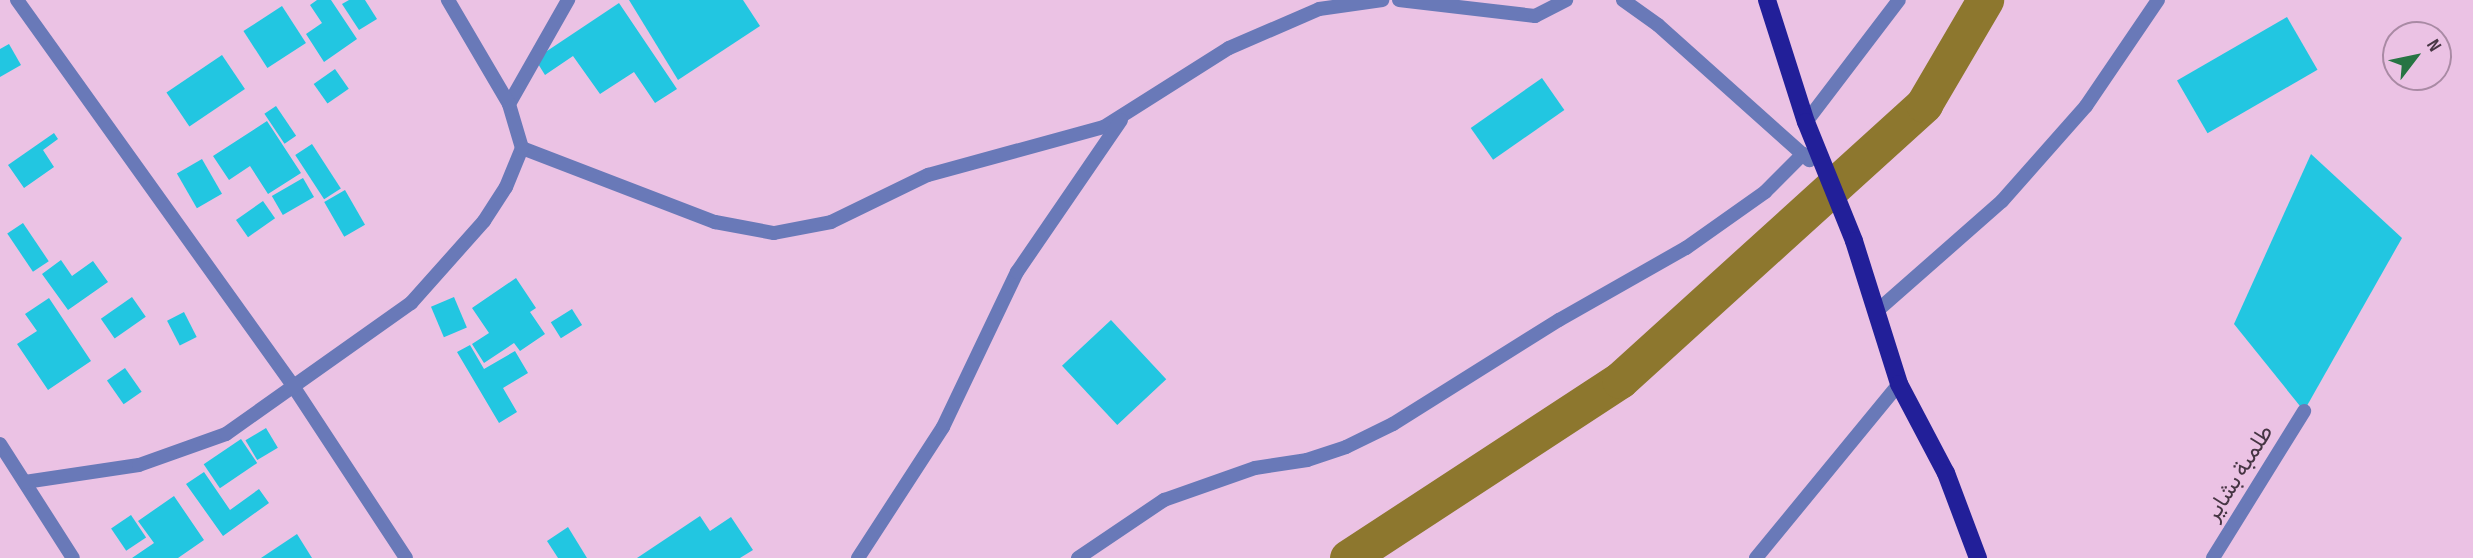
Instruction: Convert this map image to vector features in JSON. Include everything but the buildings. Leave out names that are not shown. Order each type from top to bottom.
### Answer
[{"type":"main road","points":[[1767,0],[1806,122],[1854,241],[1878,310],[1899,384],[1946,473],[1978,558]]},
{"type":"street","points":[[17,0],[295,389],[406,558]]},
{"type":"street","points":[[24,482],[139,465],[226,435],[295,389],[411,303],[484,221],[506,187],[522,148],[509,104],[448,0]]},
{"type":"street","points":[[509,104],[568,0]]},
{"type":"street","points":[[522,148],[715,222],[774,233],[831,222],[928,175],[1121,120],[1228,48],[1319,9],[1382,0]]},
{"type":"street","points":[[1399,0],[1535,16],[1566,0]]},
{"type":"street","points":[[1623,0],[1658,25],[1827,174]]},
{"type":"street","points":[[1806,122],[1899,0]]},
{"type":"street","points":[[1878,310],[2002,201],[2085,106],[2158,0]]},
{"type":"street","points":[[858,558],[943,428],[1017,272],[1121,120]]},
{"type":"street","points":[[1078,558],[1164,500],[1255,468],[1307,460],[1346,447],[1393,424],[1559,320],[1686,248],[1765,192],[1803,155]]},
{"type":"street","points":[[1756,558],[1899,384]]},
{"type":"street","name":"طلمبة بشاير","points":[[2213,558],[2304,411]]},
{"type":"street","points":[[0,444],[74,558]]},
{"type":"waterway","points":[[1348,558],[1620,380],[1924,104],[1985,0]]}]
